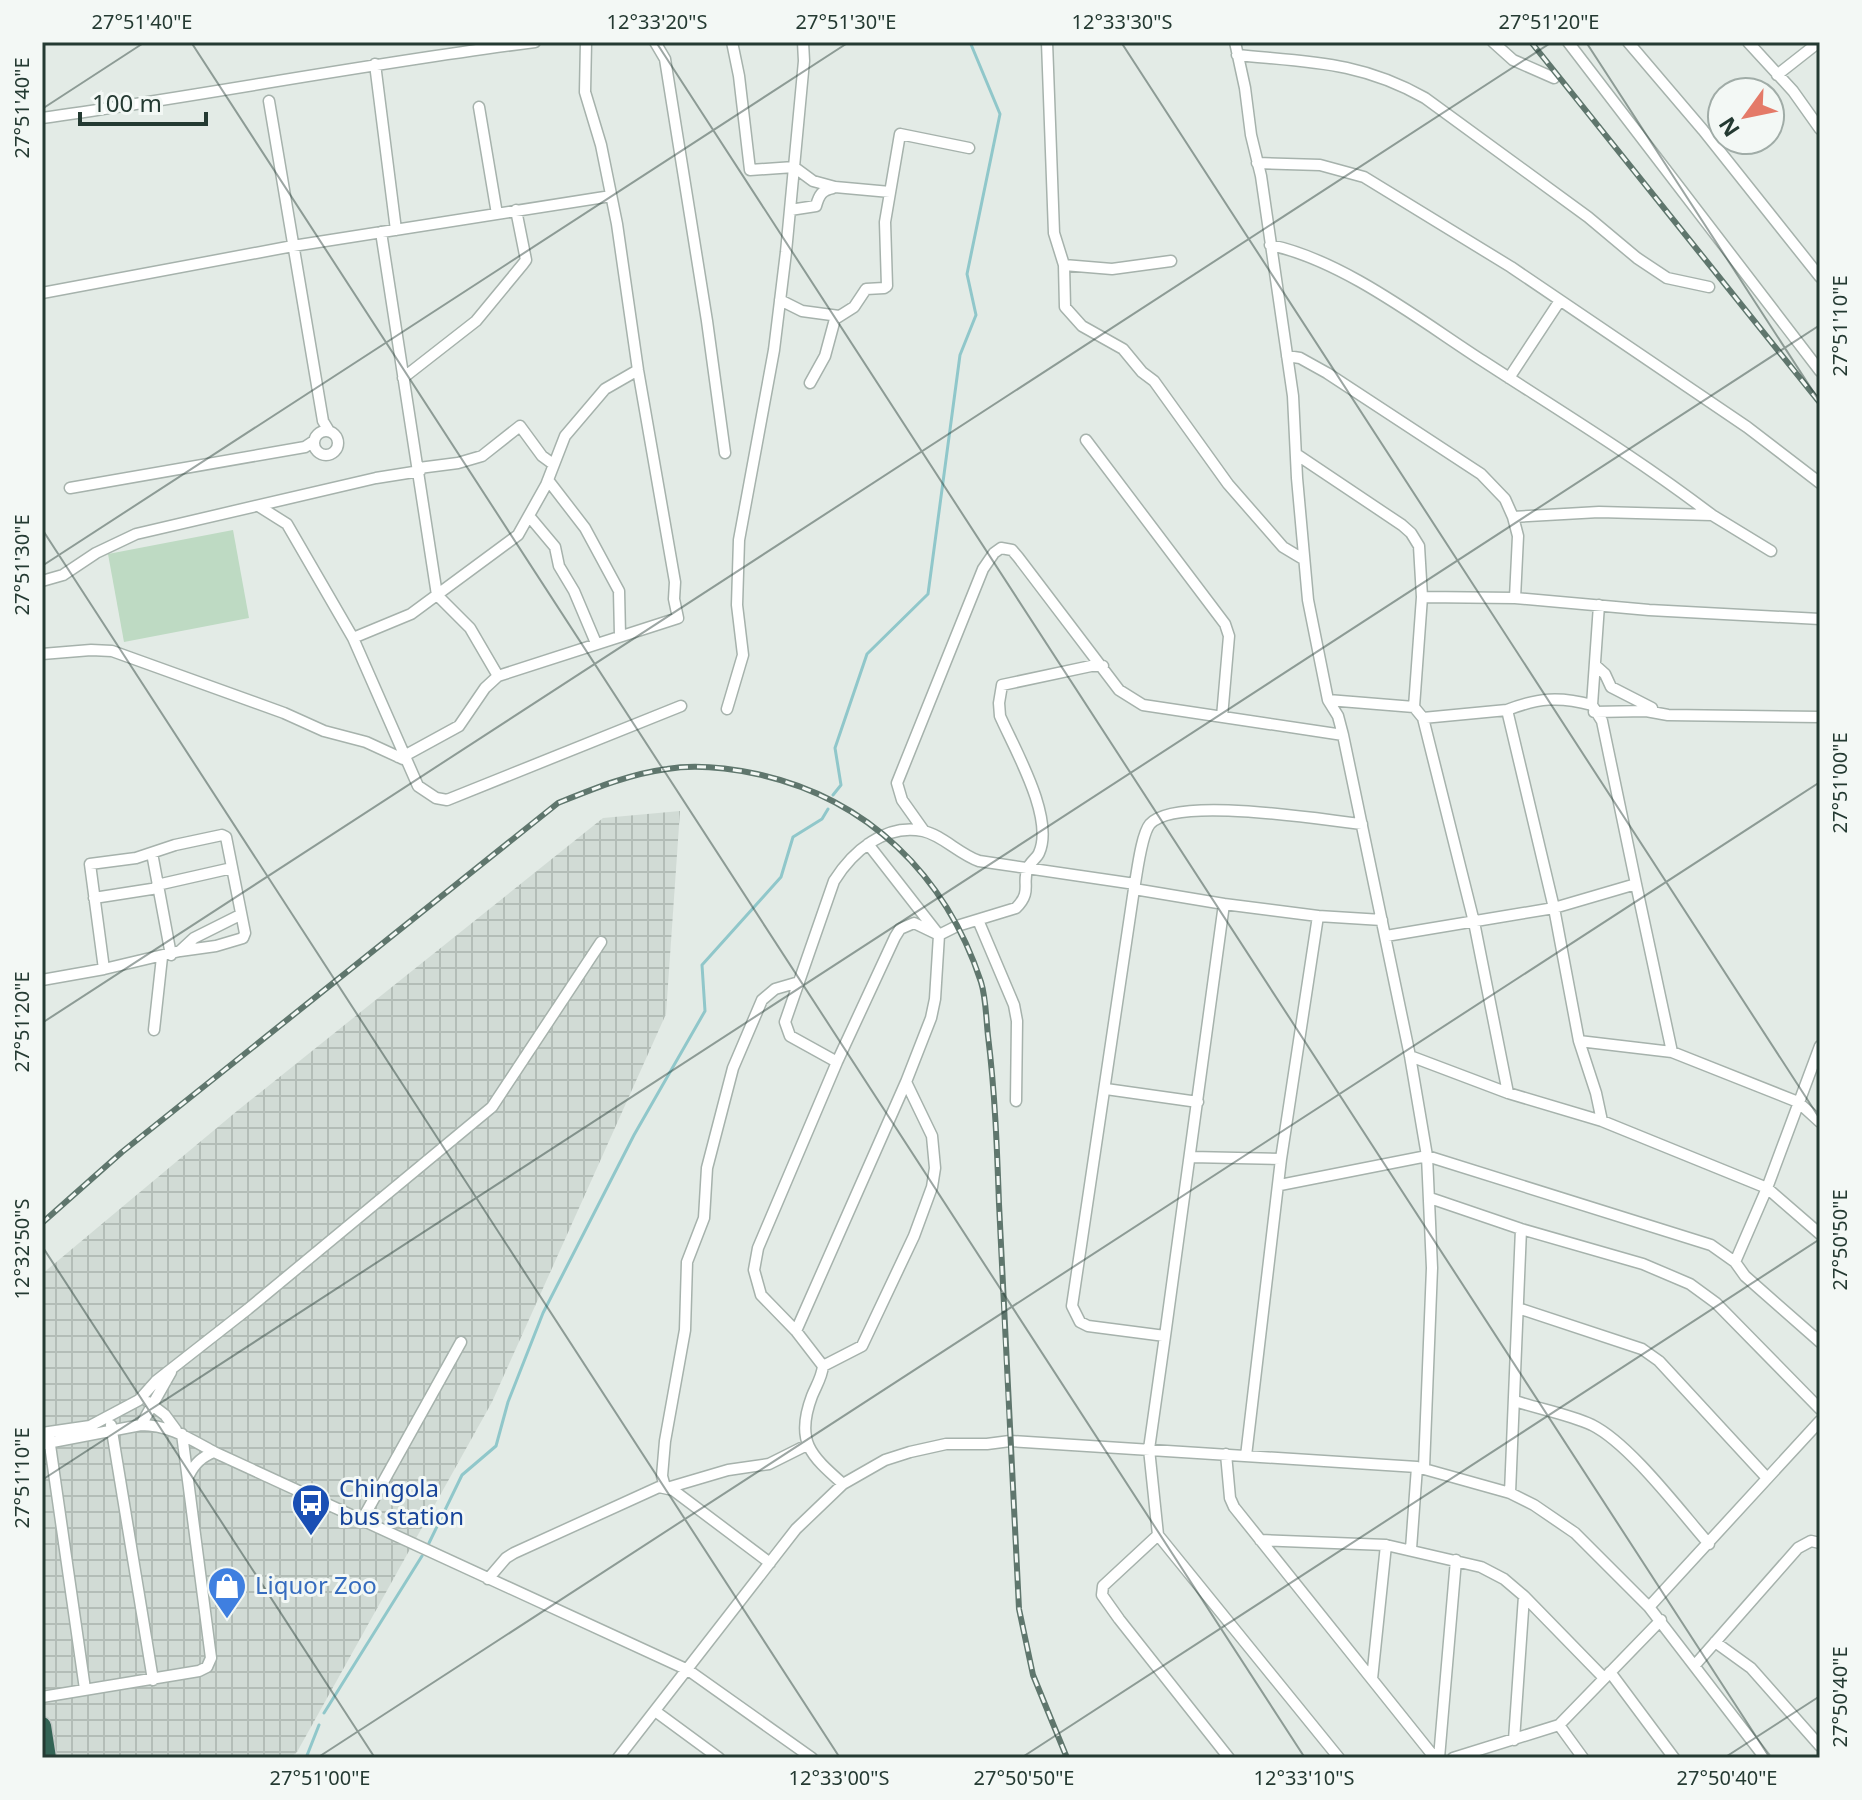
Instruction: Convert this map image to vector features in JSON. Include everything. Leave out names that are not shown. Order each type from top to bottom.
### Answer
[{"type":"highway","points":[[42,1726],[47,1758]]},
{"type":"street","points":[[42,118],[178,99],[375,64],[535,42]]},
{"type":"street","points":[[404,758],[459,726],[485,688],[498,676],[678,618],[674,599],[675,582],[638,370],[620,244],[601,145],[585,92],[586,42]]},
{"type":"street","points":[[655,42],[665,59],[725,453]]},
{"type":"street","points":[[732,42],[750,170],[794,167],[813,181],[835,187],[890,192]]},
{"type":"street","points":[[727,709],[743,655],[737,605],[739,540],[774,350],[790,210],[804,61],[803,42]]},
{"type":"street","points":[[1047,42],[1054,233],[1064,265],[1064,301],[1082,326],[1123,349],[1158,386],[1246,505],[1283,547],[1303,559]]},
{"type":"street","points":[[1235,42],[1293,396],[1308,600],[1328,700],[1338,716],[1343,735],[1410,1056],[1427,1156],[1432,1280],[1421,1468],[1411,1549]]},
{"type":"street","points":[[1493,42],[1513,60],[1554,78]]},
{"type":"street","points":[[1568,42],[1820,371]]},
{"type":"street","points":[[1628,42],[1703,130],[1820,277]]},
{"type":"street","points":[[1748,42],[1777,75],[1815,110],[1820,129]]},
{"type":"street","points":[[1777,75],[1819,42]]},
{"type":"street","points":[[1237,55],[1350,66],[1397,82],[1425,98],[1667,278],[1709,287]]},
{"type":"street","points":[[375,64],[396,230]]},
{"type":"street","points":[[70,488],[317,441],[323,421],[269,101]]},
{"type":"street","points":[[479,107],[497,214]]},
{"type":"street","points":[[810,383],[825,356],[832,324],[854,307],[866,289],[887,286],[884,233],[900,134],[969,148]]},
{"type":"street","points":[[1257,163],[1320,165],[1364,177],[1511,267],[1747,427],[1820,483]]},
{"type":"street","points":[[790,210],[816,206],[825,189],[835,187]]},
{"type":"street","points":[[42,293],[293,246],[611,196]]},
{"type":"street","points":[[403,378],[476,321],[526,260],[516,210]]},
{"type":"street","points":[[381,232],[437,595],[470,628],[498,676]]},
{"type":"street","points":[[1270,245],[1311,257],[1368,288],[1771,551]]},
{"type":"street","points":[[1064,265],[1112,269],[1171,261]]},
{"type":"street","points":[[780,300],[802,311],[839,316]]},
{"type":"street","points":[[1509,378],[1559,302]]},
{"type":"street","points":[[1287,356],[1300,358],[1327,373],[1481,474],[1505,499],[1518,536],[1515,598]]},
{"type":"street","points":[[353,638],[394,623],[511,541],[529,516],[548,480],[565,436],[594,399],[619,379],[638,370]]},
{"type":"street","points":[[42,581],[63,575],[96,553],[136,534],[482,456],[520,426],[542,456],[553,464]]},
{"type":"street","points":[[1086,440],[1225,624],[1229,636],[1222,717]]},
{"type":"street","points":[[1296,454],[1411,533],[1419,546],[1422,597],[1414,707],[1423,718],[1474,922],[1508,1093]]},
{"type":"street","points":[[548,480],[585,528],[619,591],[620,635]]},
{"type":"street","points":[[260,507],[287,524],[353,638],[404,758],[422,792],[447,800],[681,706]]},
{"type":"street","points":[[1513,517],[1599,512],[1712,515]]},
{"type":"street","points":[[529,516],[555,547],[559,566],[574,591],[596,643]]},
{"type":"street","points":[[1343,735],[1143,705],[1119,690],[1012,550],[1001,548],[983,569],[897,783],[902,800],[924,831],[968,857],[1224,904],[1318,916],[1382,920]]},
{"type":"street","points":[[1422,597],[1515,598],[1820,619]]},
{"type":"street","points":[[1599,605],[1593,708],[1602,721],[1672,1052]]},
{"type":"street","points":[[42,654],[112,651],[404,758]]},
{"type":"street","points":[[1595,665],[1605,674],[1611,687],[1638,703],[1668,715]]},
{"type":"street","points":[[823,1366],[796,1331],[761,1295],[754,1270],[764,1230],[837,1062],[900,929],[914,923],[939,935],[1010,911],[1020,904],[1027,889],[1027,869],[1040,852],[1041,816],[1000,716],[999,691],[1002,685],[1103,666]]},
{"type":"street","points":[[1423,718],[1507,710],[1536,699],[1576,700],[1593,708],[1668,715],[1820,717]]},
{"type":"street","points":[[1328,700],[1414,707]]},
{"type":"street","points":[[1507,710],[1554,908],[1579,1041],[1602,1121]]},
{"type":"street","points":[[1165,1336],[1088,1326],[1080,1322],[1072,1306],[1135,887],[1147,828],[1162,815],[1206,808],[1362,824]]},
{"type":"street","points":[[837,1062],[790,1036],[785,1022],[834,881],[843,866],[868,844],[884,835],[908,830],[924,831]]},
{"type":"street","points":[[42,980],[104,969],[216,946],[243,938],[245,933],[228,841],[222,835],[152,853],[90,864],[104,969]]},
{"type":"street","points":[[796,1331],[906,1082],[931,1018],[935,999],[939,935],[868,844]]},
{"type":"street","points":[[152,853],[171,954],[154,1030]]},
{"type":"street","points":[[94,898],[157,887],[232,868]]},
{"type":"street","points":[[1386,936],[1554,908],[1636,884]]},
{"type":"street","points":[[1224,904],[1149,1449],[1158,1535],[1339,1758]]},
{"type":"street","points":[[171,954],[194,938],[240,915]]},
{"type":"street","points":[[1246,1456],[1281,1159],[1318,916]]},
{"type":"street","points":[[978,920],[1014,1005],[1017,1021],[1016,1101]]},
{"type":"street","points":[[111,1423],[156,1381],[492,1107],[601,942]]},
{"type":"street","points":[[770,1563],[719,1523],[666,1488],[662,1476],[665,1441],[685,1330],[687,1262],[704,1218],[707,1168],[722,1111],[740,1048],[762,1000],[775,989],[799,982]]},
{"type":"street","points":[[1579,1041],[1672,1052],[1798,1102],[1820,1122]]},
{"type":"street","points":[[1735,1262],[1767,1188],[1820,1046]]},
{"type":"street","points":[[1410,1056],[1508,1093],[1602,1121],[1767,1188],[1820,1234]]},
{"type":"street","points":[[843,1484],[820,1464],[807,1445],[805,1420],[823,1366],[862,1346],[914,1236],[932,1187],[935,1168],[932,1136],[906,1082]]},
{"type":"street","points":[[1106,1089],[1198,1102]]},
{"type":"street","points":[[1579,1114],[1589,1106],[1596,1093]]},
{"type":"street","points":[[1280,1185],[1427,1156],[1711,1245],[1735,1262],[1745,1276],[1820,1342]]},
{"type":"street","points":[[1191,1157],[1281,1159]]},
{"type":"street","points":[[1430,1198],[1674,1276],[1705,1293],[1820,1409]]},
{"type":"street","points":[[1510,1493],[1521,1229]]},
{"type":"street","points":[[1518,1308],[1642,1349],[1659,1361],[1767,1478]]},
{"type":"street","points":[[362,1520],[461,1342]]},
{"type":"street","points":[[141,1425],[157,1408],[160,1390],[172,1371]]},
{"type":"street","points":[[42,1697],[199,1671],[207,1667],[211,1658],[188,1477],[179,1433],[157,1408],[139,1400]]},
{"type":"street","points":[[1515,1401],[1591,1424],[1609,1436],[1630,1455],[1709,1544]]},
{"type":"street","points":[[1649,1607],[1820,1421]]},
{"type":"street","points":[[111,1423],[153,1680]]},
{"type":"street","points":[[85,1689],[46,1438],[111,1423],[155,1425],[179,1433],[214,1452],[688,1670],[812,1758]]},
{"type":"street","points":[[622,1757],[796,1529],[843,1484],[885,1460],[946,1444],[1010,1441],[1421,1468],[1510,1493],[1575,1533],[1649,1607],[1765,1758]]},
{"type":"street","points":[[488,1579],[514,1553],[649,1490],[728,1470],[769,1464],[807,1445]]},
{"type":"street","points":[[188,1477],[193,1465],[214,1452]]},
{"type":"street","points":[[1226,1454],[1230,1498],[1234,1507],[1437,1758]]},
{"type":"street","points":[[1158,1535],[1103,1586],[1102,1595],[1229,1758]]},
{"type":"street","points":[[1260,1540],[1386,1545],[1481,1567],[1504,1579],[1607,1675],[1674,1758]]},
{"type":"street","points":[[1695,1665],[1798,1548],[1811,1541],[1820,1543]]},
{"type":"street","points":[[1372,1679],[1386,1545]]},
{"type":"street","points":[[1437,1758],[1456,1560]]},
{"type":"street","points":[[1514,1740],[1524,1596]]},
{"type":"street","points":[[1453,1758],[1489,1754],[1514,1740],[1559,1725],[1661,1620]]},
{"type":"street","points":[[1715,1642],[1751,1668],[1820,1746]]},
{"type":"street","points":[[655,1711],[719,1758]]},
{"type":"street","points":[[1559,1725],[1583,1758]]},
{"type":"shaded area","points":[[680,811],[666,1014],[492,1402],[297,1752],[290,1758],[42,1758],[42,1274],[237,1111],[603,818]]},
{"type":"green space","points":[[233,530],[249,618],[124,642],[108,554]]},
{"type":"waterway","points":[[833,795],[841,785],[835,748],[867,654],[928,594],[960,355],[976,315],[967,274],[1000,114],[970,42]]},
{"type":"waterway","points":[[429,1543],[462,1475],[496,1446],[508,1402],[543,1313],[634,1135],[705,1011],[702,965],[781,877],[793,837],[822,819],[828,809]]},
{"type":"waterway","points":[[324,1713],[422,1556]]},
{"type":"waterway","points":[[306,1758],[319,1725]]},
{"type":"railway","points":[[1531,42],[1820,403]]},
{"type":"railway","points":[[42,1223],[122,1152],[558,803],[639,774],[690,767],[724,768],[757,774],[797,785],[833,802],[867,822],[924,875],[966,943],[983,988],[995,1120],[1019,1609],[1033,1675],[1067,1758]]},
{"type":"place","name":"Chingola bus station","points":[[311,1537]]},
{"type":"place","name":"Liquor Zoo","points":[[227,1620]]}]
